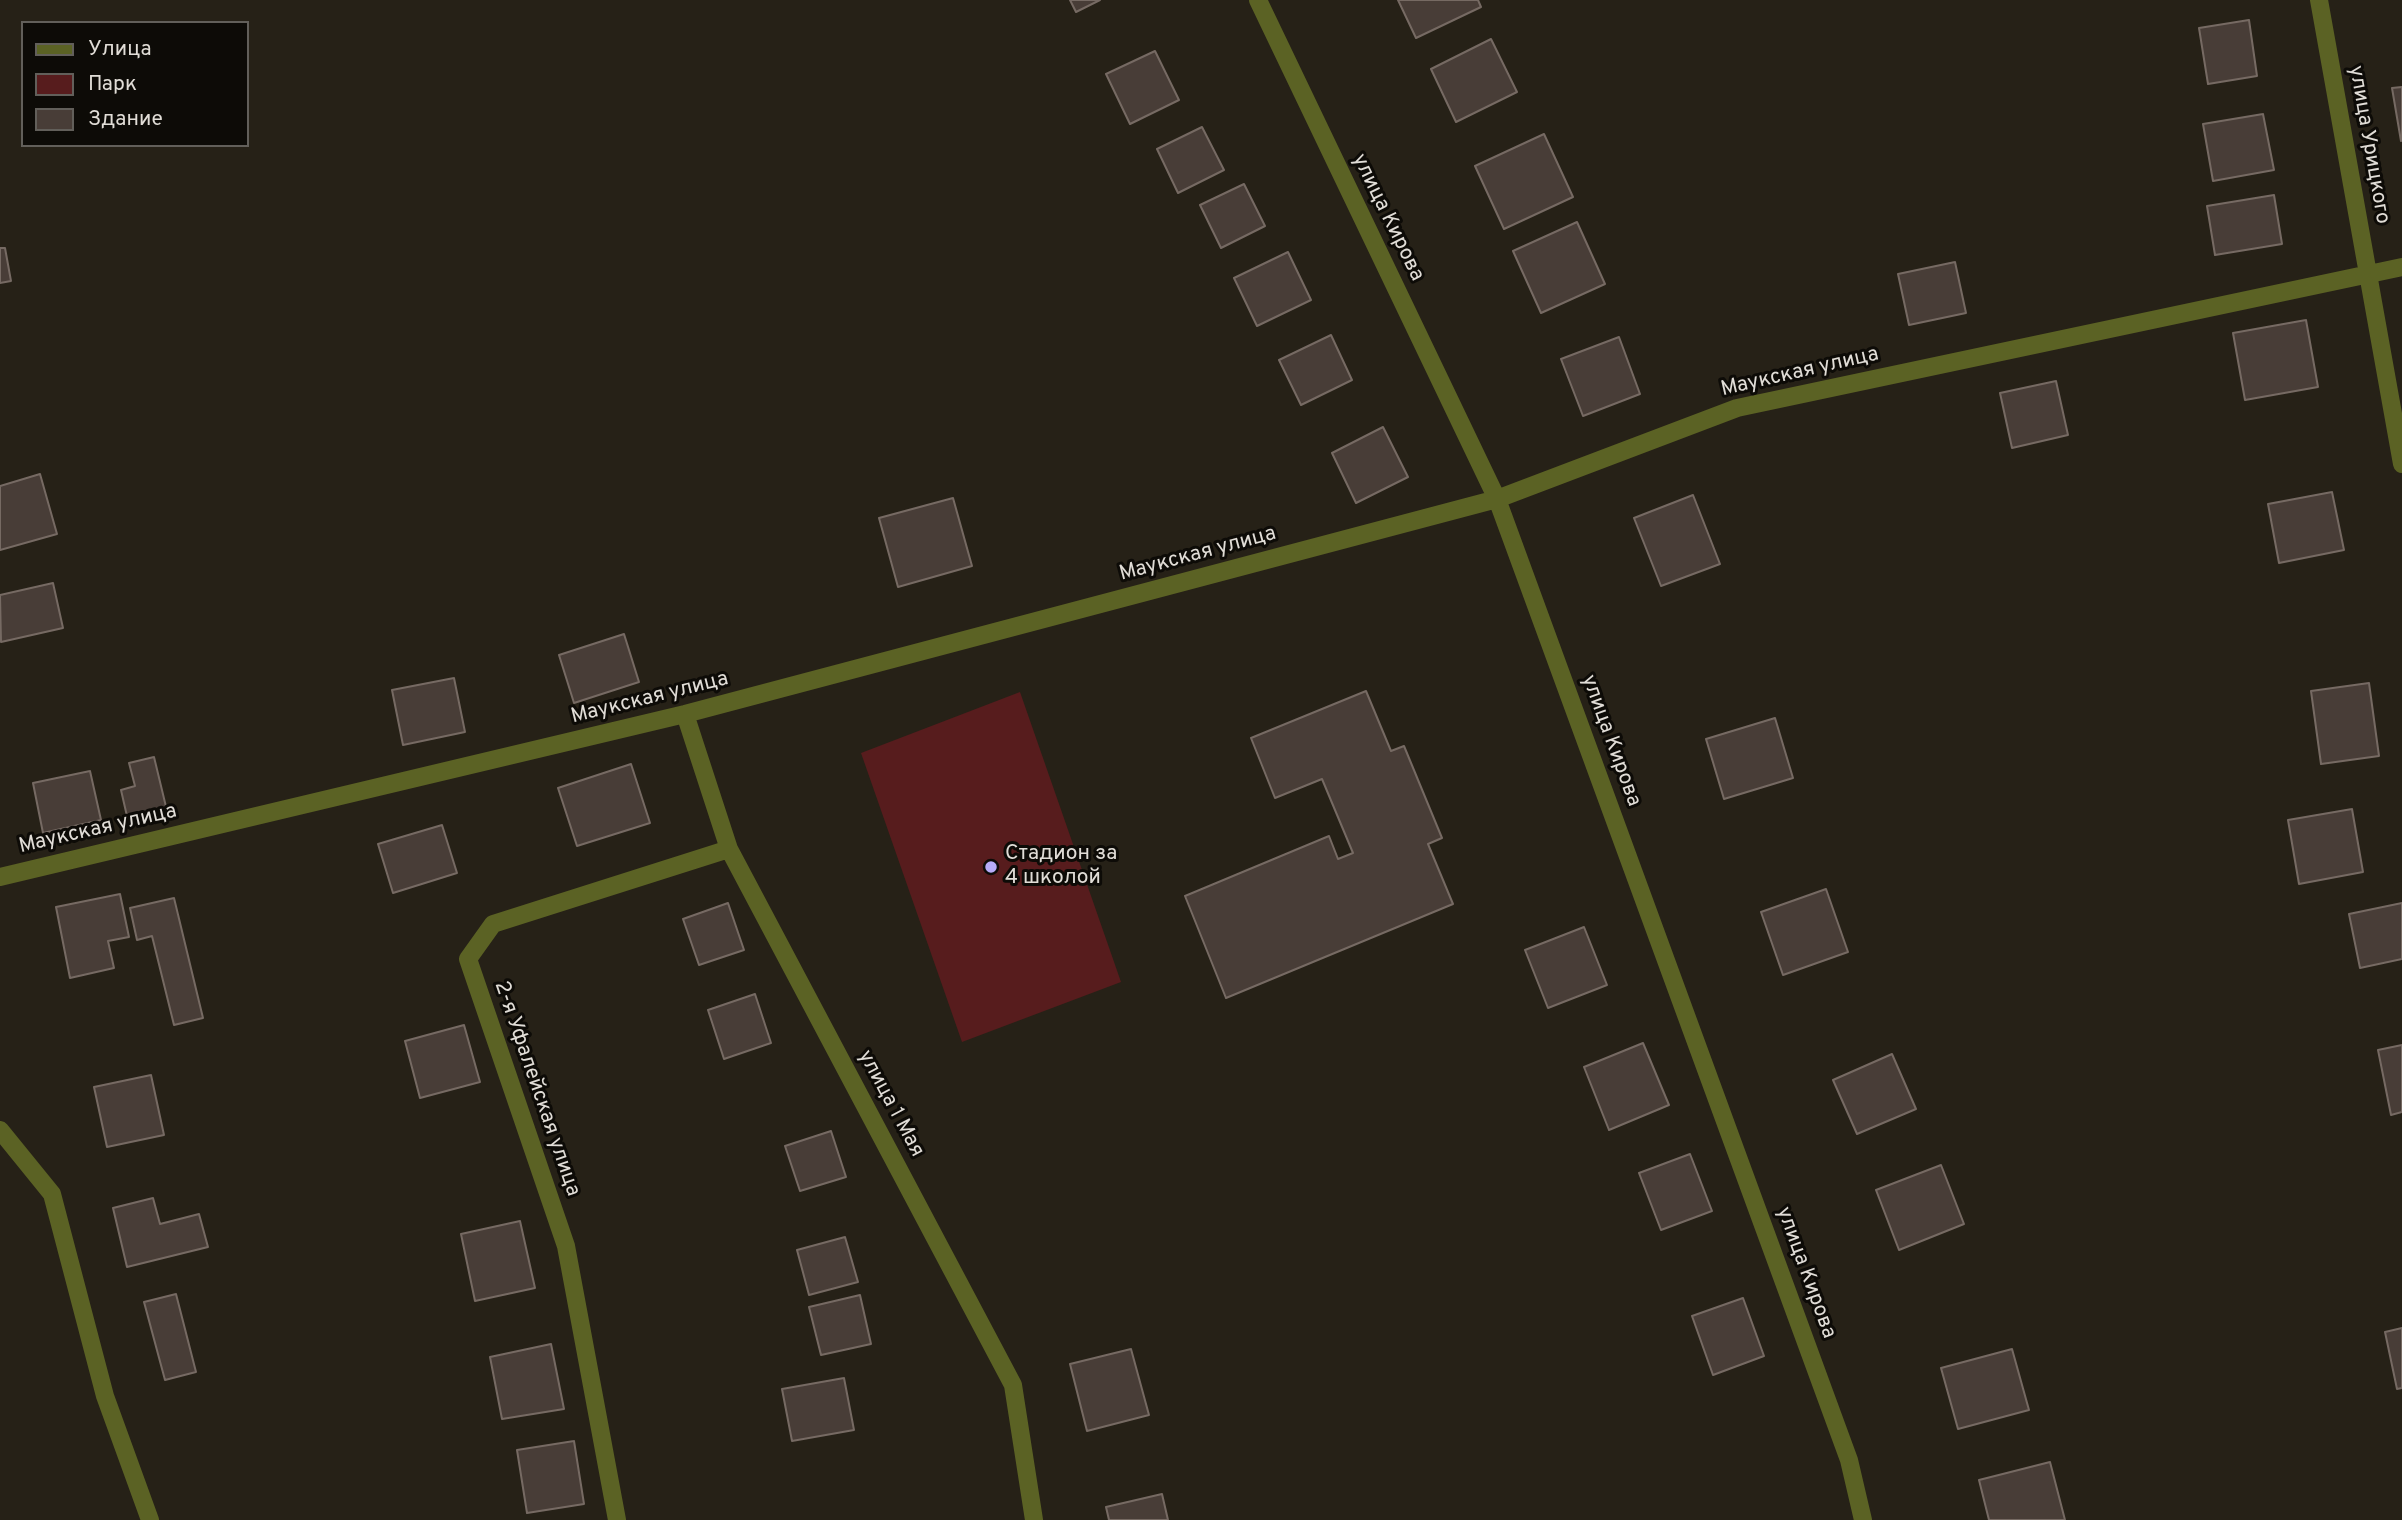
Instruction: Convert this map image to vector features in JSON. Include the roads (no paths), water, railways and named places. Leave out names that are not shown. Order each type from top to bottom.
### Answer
[{"type":"street","name":"улица Кирова","points":[[1258,0],[1497,499],[1849,1460],[1863,1520]]},
{"type":"street","name":"улица Урицкого","points":[[2319,0],[2402,464]]},
{"type":"street","name":"Маукская улица","points":[[0,877],[685,714],[1497,499],[1737,408],[2402,267]]},
{"type":"street","name":"улица 1 Мая","points":[[685,714],[729,849],[1013,1385],[1034,1520]]},
{"type":"street","name":"2-я Уфалейская улица","points":[[617,1520],[566,1247],[468,960],[493,924],[729,849]]},
{"type":"street","points":[[0,1130],[52,1194],[105,1396],[150,1520]]},
{"type":"place","name":"Стадион за 4 школой","points":[[991,867]]}]
